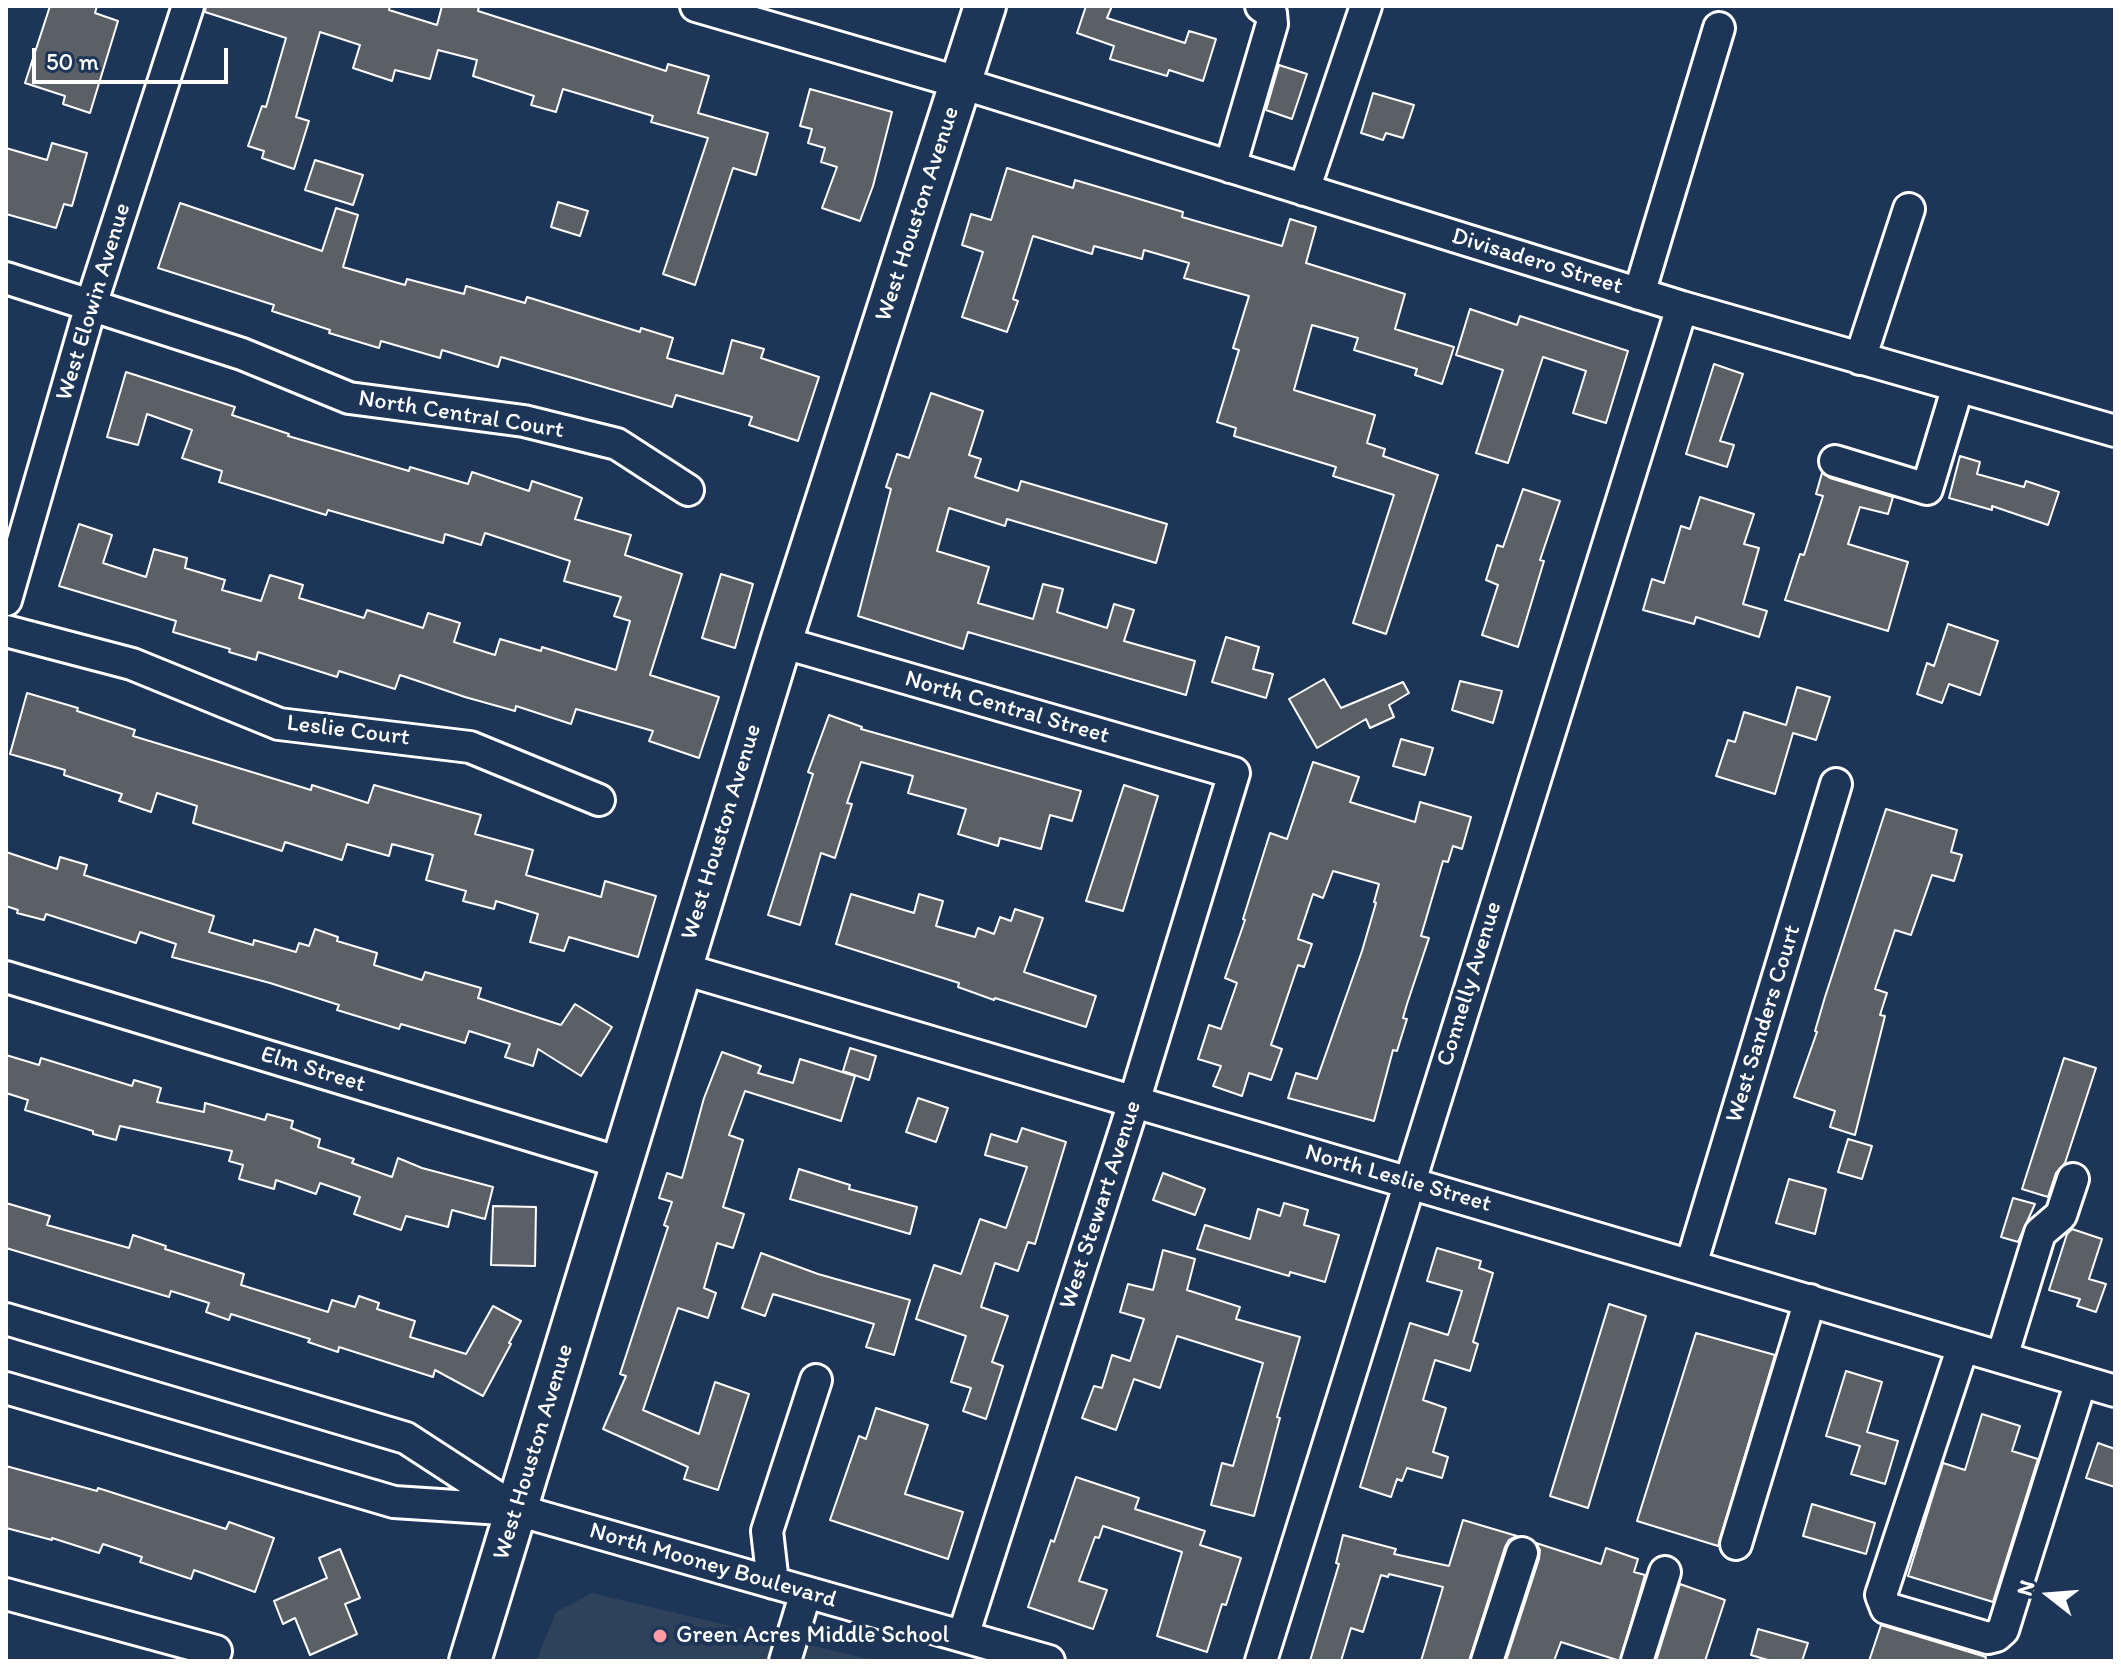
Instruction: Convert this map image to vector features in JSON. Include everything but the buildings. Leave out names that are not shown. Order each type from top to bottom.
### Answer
[{"type":"main road","name":"West Houston Avenue","points":[[470,1661],[781,642],[985,6]]},
{"type":"street","name":"West Elowin Avenue","points":[[6,600],[91,305],[188,6]]},
{"type":"street","name":"Divisadero Street","points":[[696,6],[961,83],[1682,307],[2115,431]]},
{"type":"street","points":[[1230,167],[1272,24],[1271,13],[1261,6]]},
{"type":"street","points":[[1304,190],[1366,6]]},
{"type":"street","points":[[1639,294],[1719,28]]},
{"type":"street","points":[[1860,359],[1909,209]]},
{"type":"street","points":[[6,278],[91,305]]},
{"type":"street","name":"North Central Court","points":[[91,305],[242,354],[349,398],[524,421],[617,444],[688,490]]},
{"type":"street","name":"Connelly Avenue","points":[[1261,1661],[1682,307]]},
{"type":"street","points":[[1835,461],[1927,489],[1958,386]]},
{"type":"street","name":"Leslie Court","points":[[6,631],[132,664],[279,724],[470,747],[599,800]]},
{"type":"street","name":"North Central Street","points":[[781,642],[1234,773]]},
{"type":"street","name":"West Stewart Avenue","points":[[963,1636],[1134,1102],[1234,773]]},
{"type":"street","name":"West Sanders Court","points":[[1691,1265],[1836,784]]},
{"type":"street","name":"North Leslie Street","points":[[680,968],[2115,1391]]},
{"type":"street","name":"Elm Street","points":[[6,977],[621,1163]]},
{"type":"street","points":[[2002,1357],[2040,1233],[2061,1215],[2073,1179]]},
{"type":"street","points":[[1736,1544],[1810,1300]]},
{"type":"street","name":"North Mooney Boulevard","points":[[6,1319],[406,1438],[517,1510]]},
{"type":"street","points":[[1963,1346],[1881,1595],[1886,1608],[1988,1638],[2003,1630],[2081,1381]]},
{"type":"street","points":[[773,1583],[767,1531],[816,1380]]},
{"type":"street","name":"North Mooney Boulevard","points":[[6,1388],[394,1502],[517,1510],[1049,1661]]},
{"type":"street","points":[[1487,1661],[1522,1553]]},
{"type":"street","points":[[1637,1661],[1665,1572]]},
{"type":"street","points":[[785,1661],[806,1592]]},
{"type":"street","points":[[6,1594],[214,1656]]},
{"type":"shaded area","name":"Green Acres Middle School","points":[[592,1593],[877,1661],[536,1661],[556,1612]]},
{"type":"place","name":"Green Acres Middle School","points":[[660,1636]]}]
